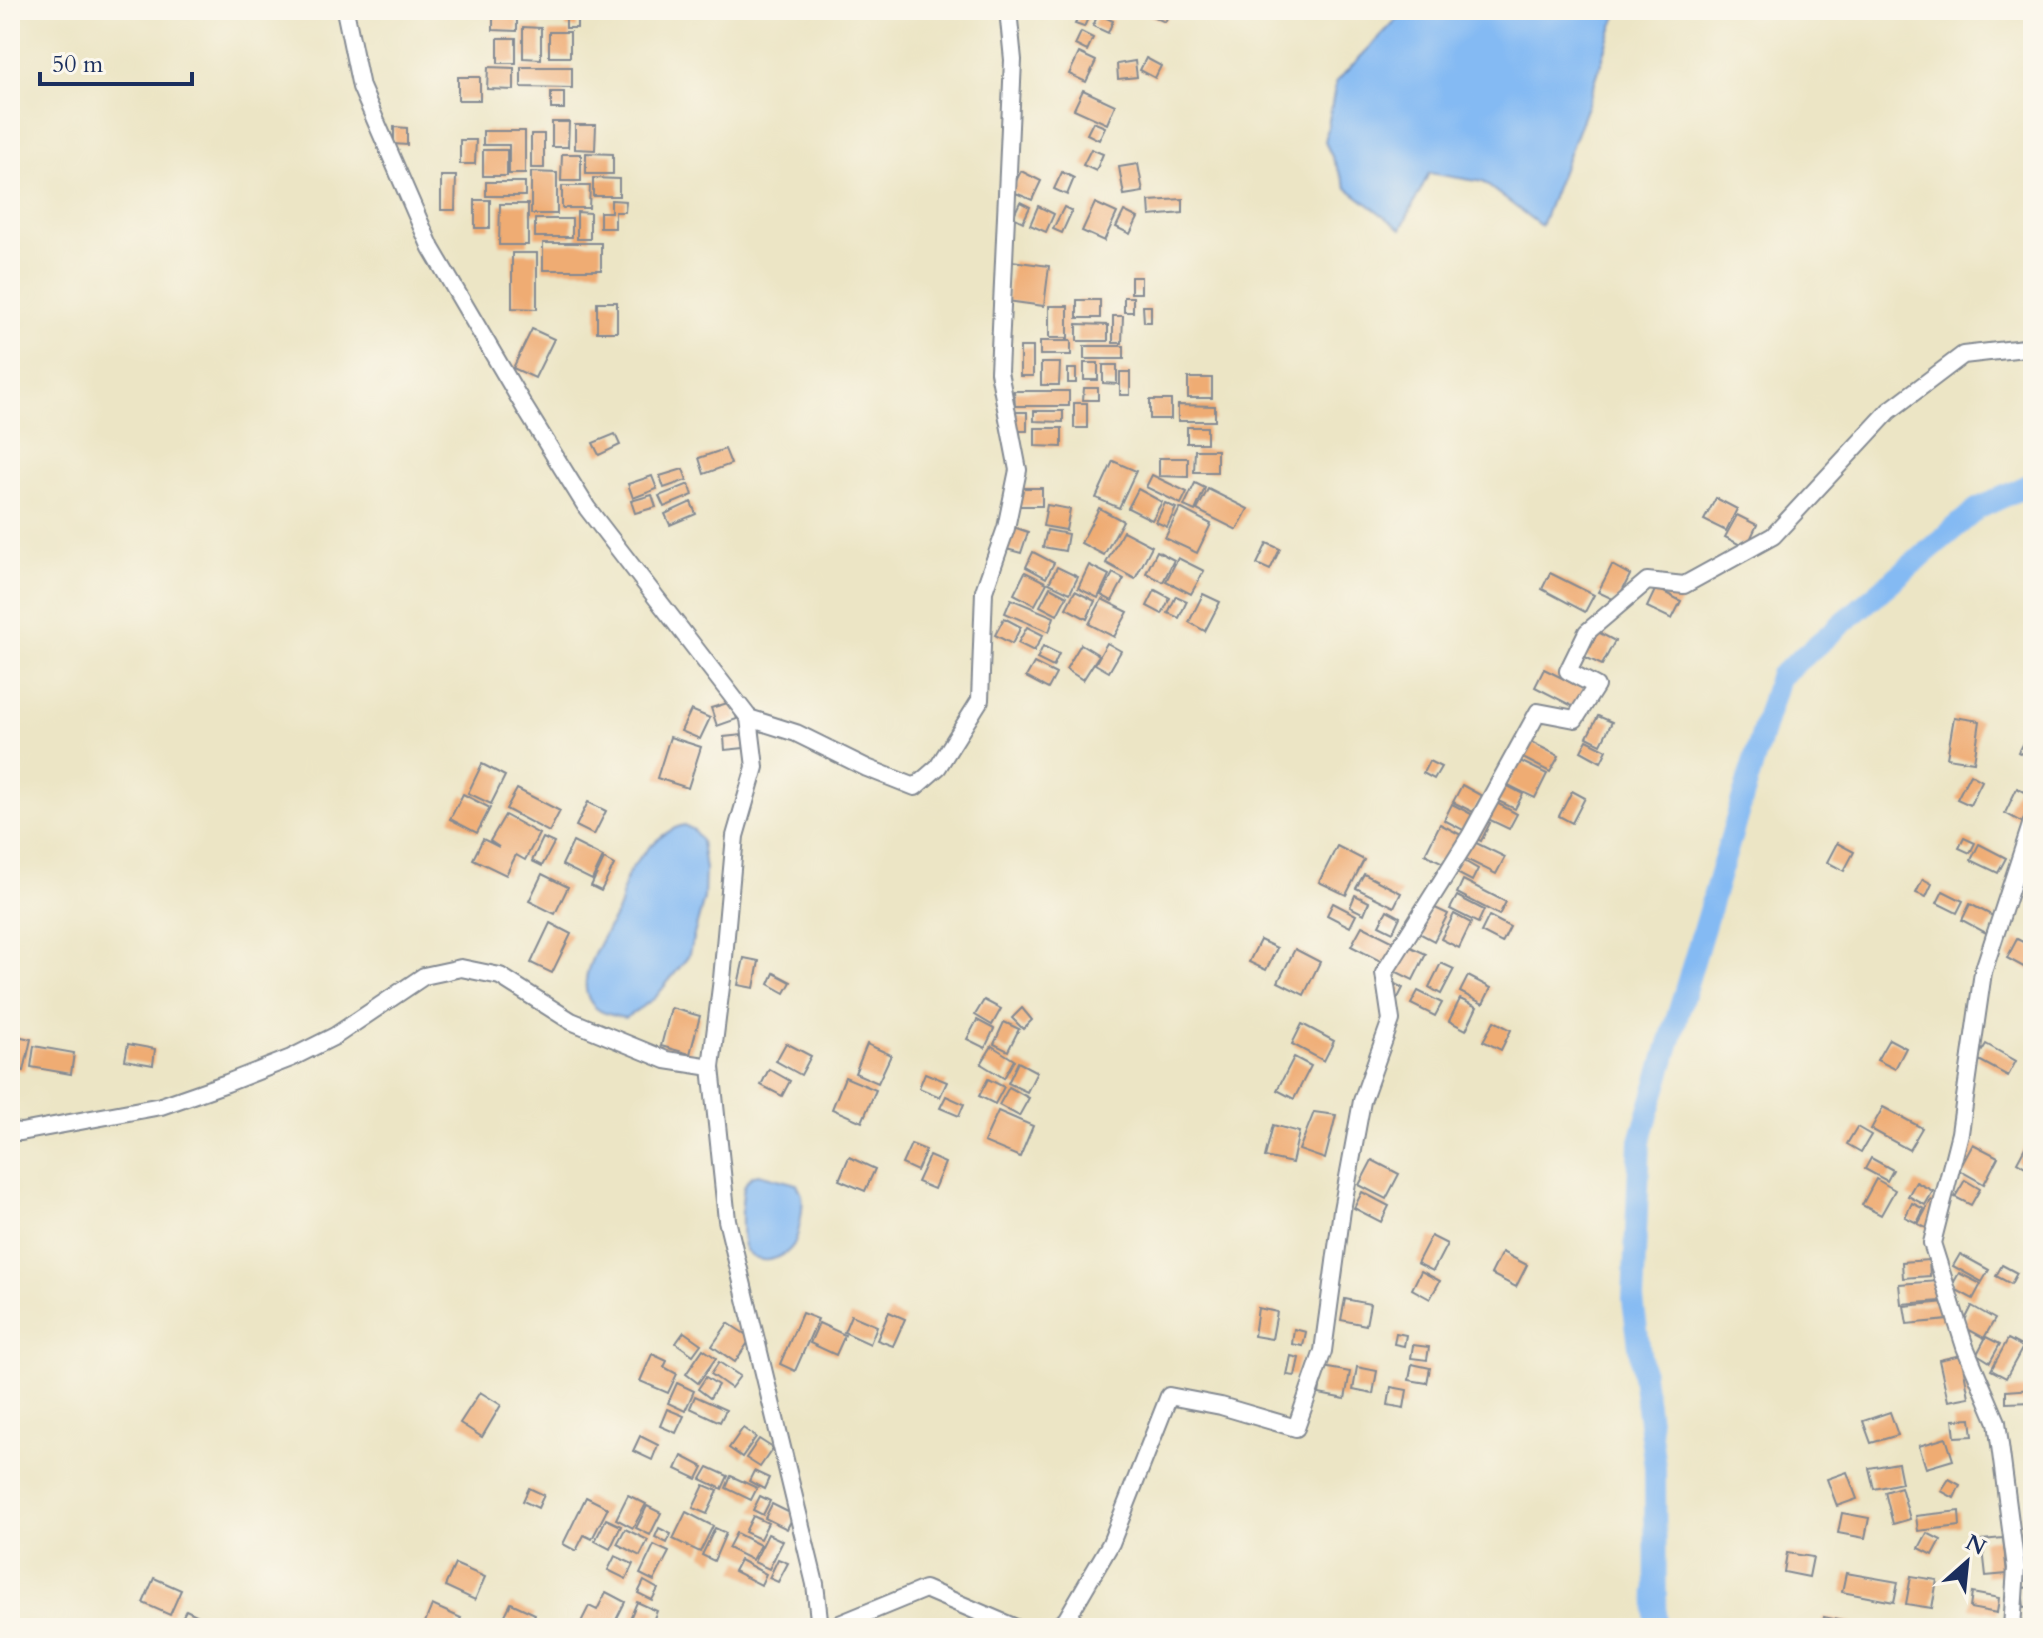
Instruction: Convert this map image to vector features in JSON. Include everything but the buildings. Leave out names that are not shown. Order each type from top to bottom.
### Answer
[{"type":"street","points":[[345,10],[361,87],[431,248],[587,508],[749,718],[755,767],[735,836],[711,1067],[727,1220],[815,1584],[820,1628]]},
{"type":"street","points":[[749,718],[796,733],[867,768],[915,787],[938,767],[980,700],[984,591],[1006,528],[1018,470],[999,372],[1013,60],[1008,10]]},
{"type":"street","points":[[1054,1628],[1066,1620],[1111,1543],[1169,1396],[1221,1406],[1296,1428],[1323,1351],[1342,1210],[1362,1101],[1391,1020],[1384,973],[1470,836],[1538,712],[1575,719],[1596,686],[1568,671],[1587,632],[1647,581],[1684,585],[1773,536],[1889,411],[1963,355],[2033,347]]},
{"type":"street","points":[[2012,1628],[2016,1568],[1997,1422],[1965,1347],[1932,1243],[1960,1133],[1983,972],[2033,819]]},
{"type":"street","points":[[10,1131],[21,1132],[161,1106],[227,1083],[291,1058],[335,1036],[424,976],[461,968],[500,976],[571,1021],[666,1060],[711,1067]]},
{"type":"street","points":[[830,1628],[925,1589],[1016,1628]]},
{"type":"water","points":[[1401,10],[1618,10],[1589,101],[1541,226],[1483,182],[1429,173],[1401,229],[1347,188],[1325,142],[1336,82],[1402,14]]},
{"type":"water","points":[[684,825],[694,830],[701,841],[705,869],[704,898],[688,957],[655,998],[625,1018],[610,1015],[596,1008],[588,998],[587,972],[592,958],[619,908],[628,875],[640,857],[666,833]]},
{"type":"water","points":[[758,1174],[797,1184],[802,1195],[801,1220],[794,1244],[783,1255],[769,1260],[754,1258],[748,1253],[742,1237],[744,1189],[747,1181]]},
{"type":"waterway","points":[[1656,1628],[1655,1467],[1633,1300],[1640,1141],[1779,677],[1977,509],[2033,483]]}]
